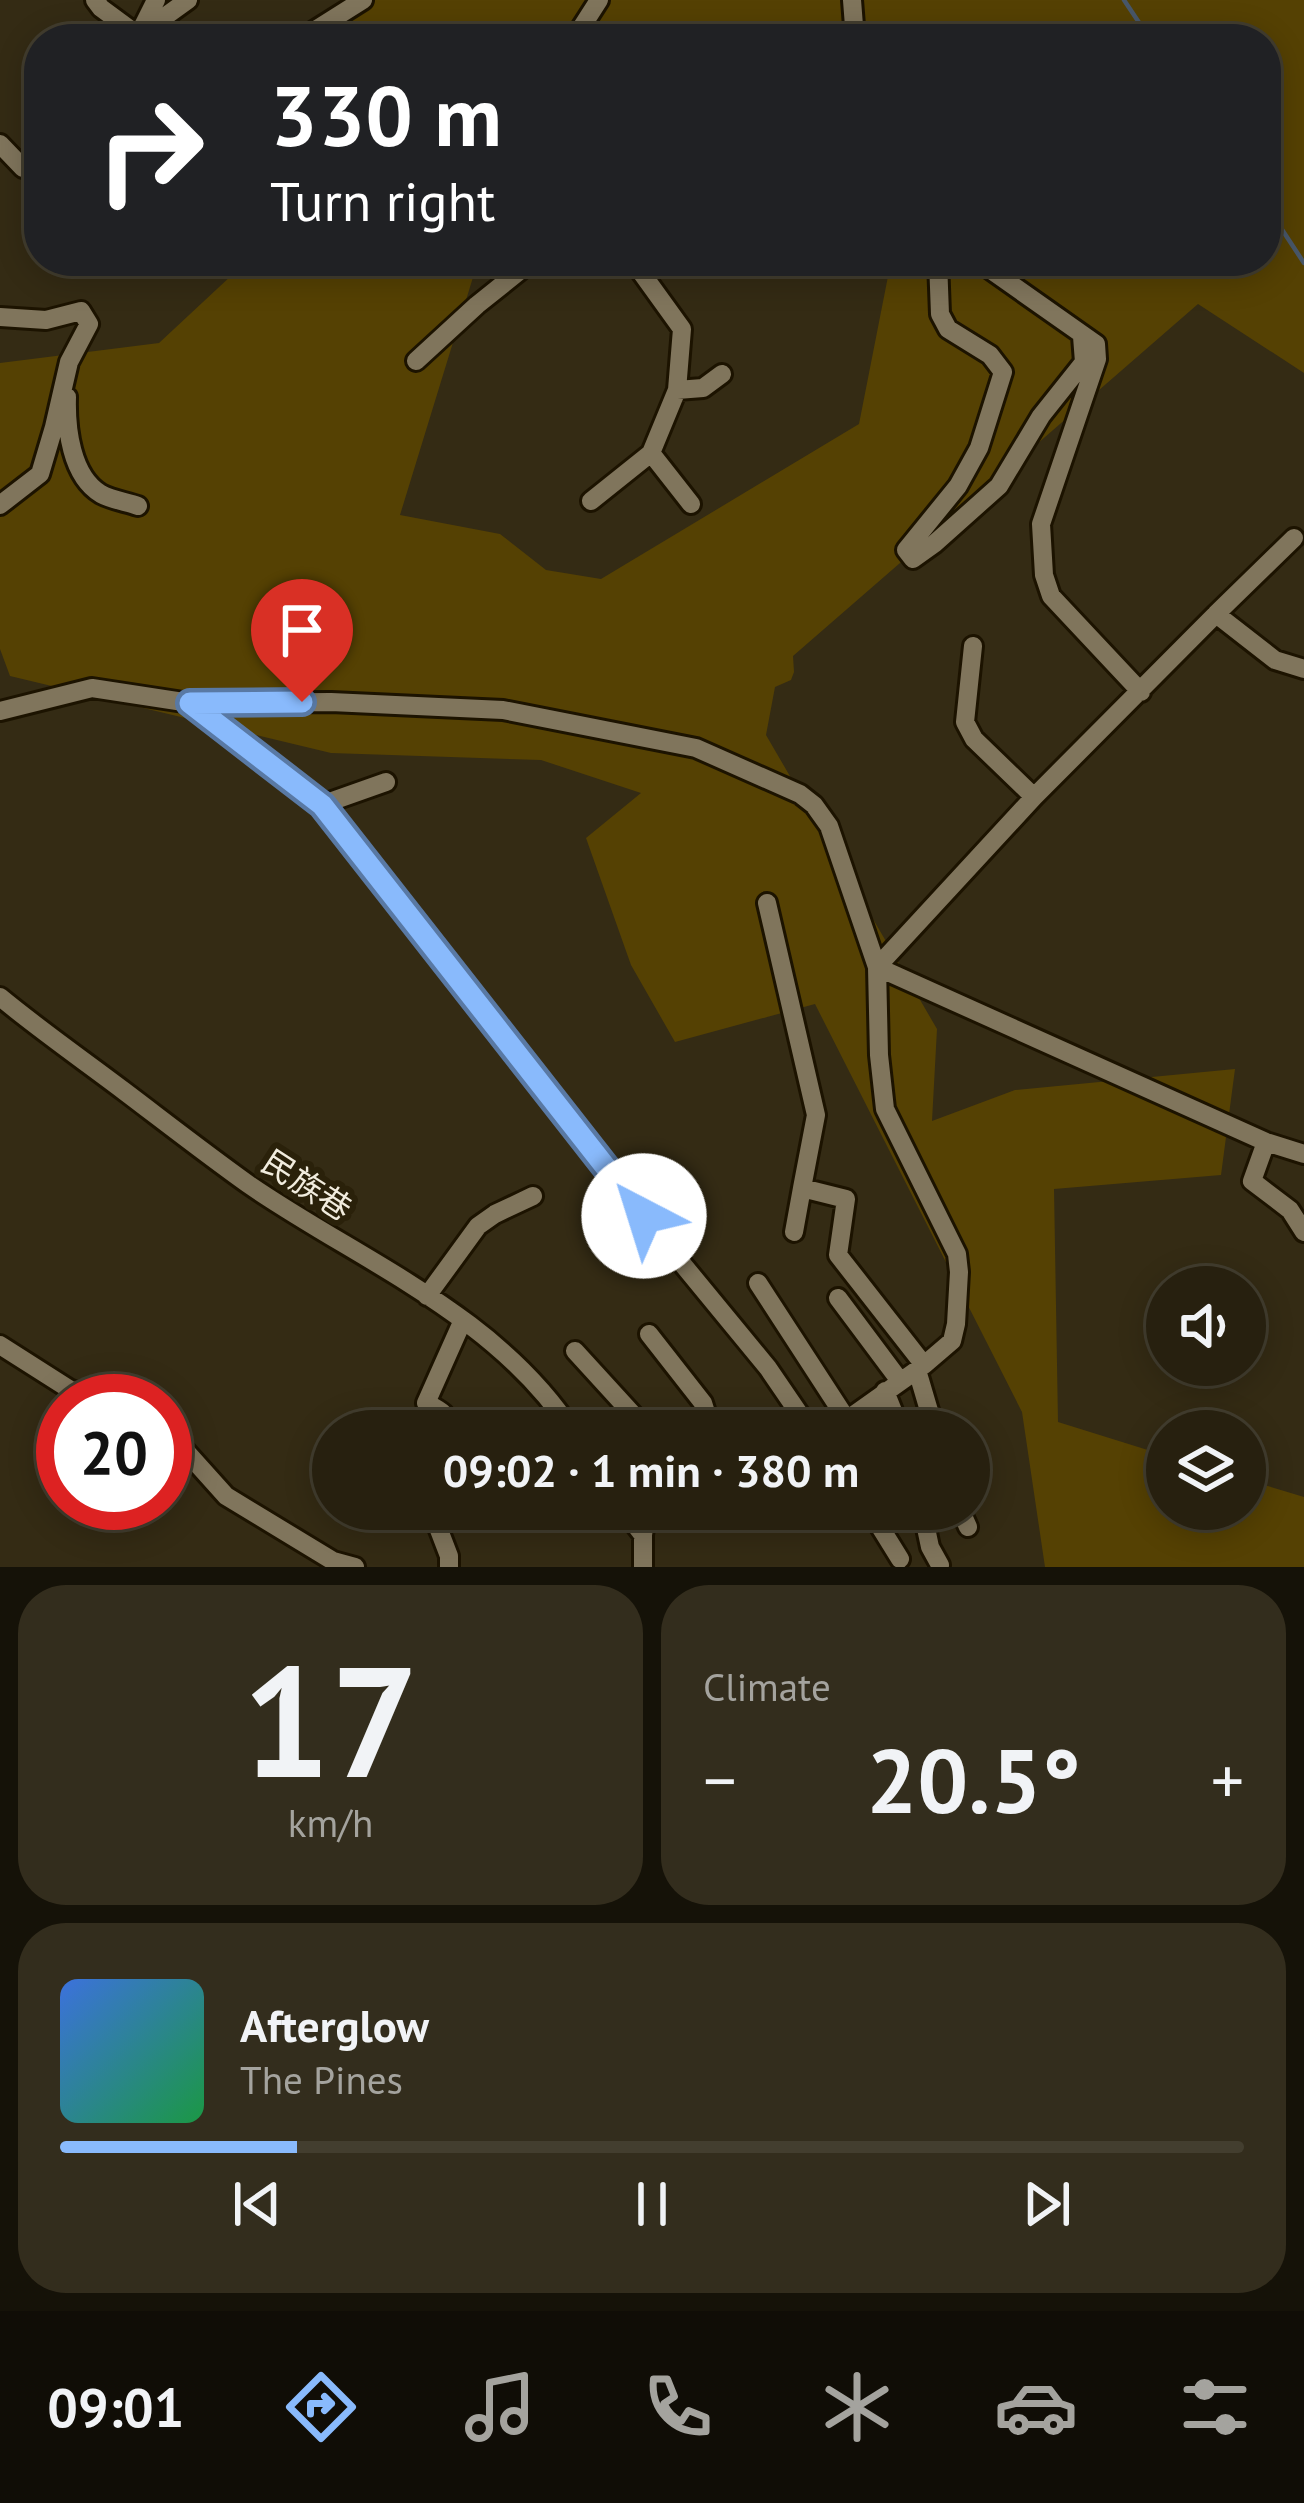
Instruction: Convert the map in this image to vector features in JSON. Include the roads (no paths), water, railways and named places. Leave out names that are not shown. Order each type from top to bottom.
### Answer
[{"type":"street","points":[[95,0],[122,24]]},
{"type":"street","points":[[158,24],[188,0]]},
{"type":"street","points":[[325,24],[363,0]]},
{"type":"street","points":[[0,144],[24,168]]},
{"type":"street","points":[[416,361],[513,276]]},
{"type":"street","points":[[591,501],[651,453],[677,390],[682,328],[643,276]]},
{"type":"street","points":[[939,276],[940,314],[948,328],[990,355],[1003,371],[980,448],[958,486],[906,550],[913,559],[1000,486],[1042,416],[1084,362],[1082,336]]},
{"type":"street","points":[[999,276],[1096,344],[1097,358],[1041,524],[1044,574],[1051,596],[1141,692]]},
{"type":"street","points":[[0,317],[46,320],[81,311],[88,325],[69,362],[40,474],[0,505]]},
{"type":"street","points":[[69,362],[69,440],[80,468],[99,493],[138,506]]},
{"type":"street","points":[[677,390],[703,388],[722,374]]},
{"type":"street","points":[[651,453],[691,504]]},
{"type":"street","points":[[877,967],[1034,797],[1294,538]]},
{"type":"street","points":[[1216,614],[1275,660],[1304,669]]},
{"type":"street","points":[[973,646],[965,722],[974,739],[1034,797]]},
{"type":"street","points":[[0,711],[92,688],[190,703],[331,702],[503,710],[696,748],[800,794],[814,805],[829,826],[877,967],[885,1109],[957,1254],[952,1341],[860,1410]]},
{"type":"street","points":[[190,703],[322,805],[797,1410]]},
{"type":"street","points":[[322,805],[386,782]]},
{"type":"street","points":[[767,903],[816,1115],[794,1232]]},
{"type":"street","points":[[877,967],[1266,1142],[1304,1154]]},
{"type":"street","name":"民族巷","points":[[0,997],[250,1185],[463,1320],[559,1410]]},
{"type":"street","points":[[1266,1142],[1252,1181],[1290,1210],[1304,1232]]},
{"type":"street","points":[[802,1188],[846,1199],[838,1255],[924,1410]]},
{"type":"street","points":[[427,1296],[478,1226],[533,1196]]},
{"type":"street","points":[[758,1283],[800,1347],[832,1410]]},
{"type":"street","points":[[838,1298],[907,1377],[903,1410]]},
{"type":"street","points":[[439,1410],[426,1403],[463,1320]]},
{"type":"street","points":[[649,1334],[704,1410]]},
{"type":"street","points":[[0,1345],[45,1374]]},
{"type":"street","points":[[768,1368],[800,1347]]},
{"type":"street","points":[[574,1351],[629,1410]]},
{"type":"street","points":[[192,1458],[226,1496],[333,1562],[355,1567]]},
{"type":"street","points":[[439,1530],[449,1567]]},
{"type":"street","points":[[639,1530],[643,1535]]},
{"type":"street","points":[[644,1530],[645,1566]]},
{"type":"street","points":[[882,1530],[900,1559]]},
{"type":"street","points":[[927,1530],[940,1565]]},
{"type":"waterway","points":[[1124,0],[1140,24]]},
{"type":"waterway","points":[[1281,228],[1304,263]]}]
